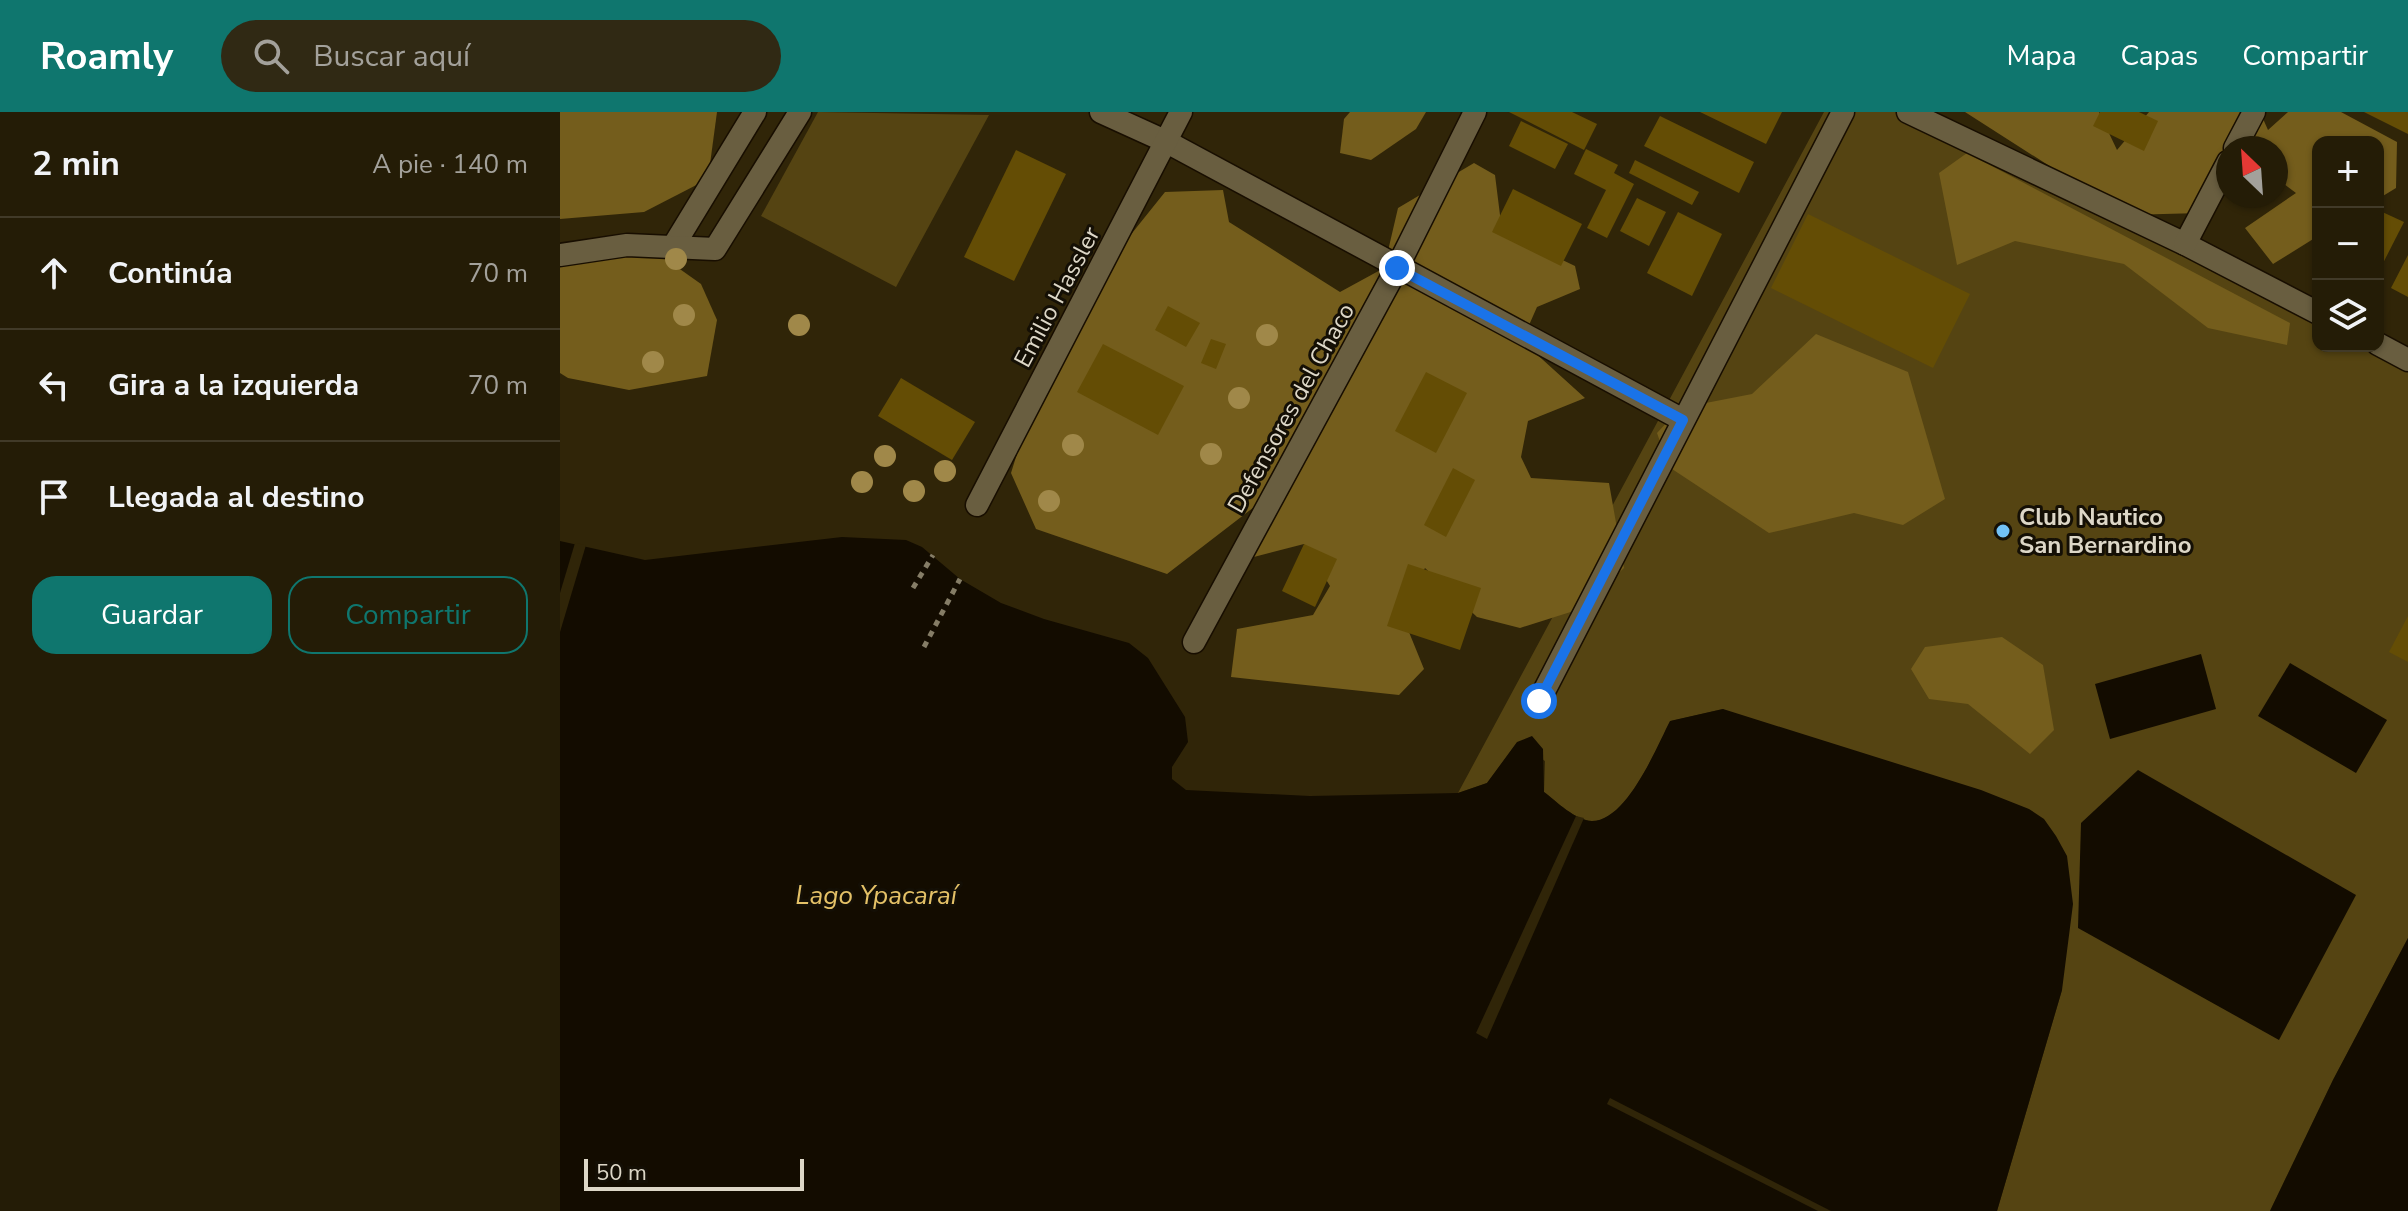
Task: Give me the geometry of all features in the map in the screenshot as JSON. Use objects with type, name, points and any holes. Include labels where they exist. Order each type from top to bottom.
[{"type":"street","points":[[674,245],[755,112]]},
{"type":"street","points":[[560,255],[627,245],[715,249],[800,112]]},
{"type":"street","points":[[1101,112],[1167,142],[1683,420]]},
{"type":"street","name":"Emilio Hassler","points":[[977,505],[1181,112]]},
{"type":"street","name":"Defensores del Chaco","points":[[1194,642],[1397,268],[1475,112]]},
{"type":"street","points":[[1539,701],[1843,112]]},
{"type":"street","points":[[1908,112],[2185,244],[2312,310]]},
{"type":"street","points":[[2241,136],[2254,112]]},
{"type":"street","points":[[2185,244],[2216,185]]},
{"type":"street","points":[[2384,347],[2408,360]]},
{"type":"path","points":[[913,588],[933,555]]},
{"type":"path","points":[[924,647],[960,579]]},
{"type":"shaded area","points":[[560,112],[717,112],[708,179],[644,212],[560,219]]},
{"type":"shaded area","points":[[818,112],[989,115],[896,287],[761,216]]},
{"type":"shaded area","points":[[1350,112],[1426,112],[1416,129],[1371,160],[1340,153],[1344,119]]},
{"type":"shaded area","name":"Club Nautico San Bernardino","points":[[1824,112],[1931,112],[2312,305],[2312,352],[2384,352],[2384,347],[2408,353],[2408,938],[2333,1080],[2270,1211],[1997,1211],[2062,990],[1723,709],[1671,721],[1639,781],[1617,809],[1605,818],[1592,821],[1579,818],[1544,792],[1545,761],[1517,743],[1487,783],[1458,793]]},
{"type":"shaded area","points":[[1965,112],[2099,112],[2117,150],[2149,112],[2260,112],[2268,130],[2288,112],[2341,112],[2397,142],[2396,188],[2384,195],[2384,136],[2312,136],[2312,240],[2273,264],[2245,228],[2274,208],[2288,208],[2288,198],[2296,193],[2288,187],[2288,136],[2216,136],[2216,177],[2201,213],[2126,215]]},
{"type":"shaded area","points":[[1967,153],[2290,323],[2287,345],[2208,328],[2124,264],[2015,241],[1957,265],[1939,173]]},
{"type":"shaded area","points":[[1474,163],[1495,175],[1502,231],[1575,266],[1580,289],[1537,307],[1522,341],[1585,398],[1528,421],[1521,457],[1531,478],[1609,483],[1624,568],[1580,609],[1520,628],[1477,617],[1425,568],[1400,610],[1424,669],[1399,695],[1231,677],[1237,629],[1313,615],[1330,586],[1304,544],[1250,558],[1258,504],[1167,574],[1036,529],[1011,473],[1056,328],[1165,192],[1223,190],[1229,222],[1340,292],[1384,268],[1398,208]]},
{"type":"shaded area","points":[[560,248],[660,255],[701,284],[717,320],[707,376],[629,390],[568,378],[560,373]]},
{"type":"shaded area","points":[[1816,334],[1908,372],[1945,499],[1903,525],[1854,513],[1769,533],[1669,467],[1657,433],[1680,408],[1752,394]]},
{"type":"shaded area","points":[[2002,637],[2043,665],[2054,730],[2030,754],[1968,704],[1929,699],[1911,669],[1925,647]]},
{"type":"water","name":"Lago Ypacaraí","points":[[842,537],[906,540],[922,547],[960,579],[1001,603],[1044,619],[1129,643],[1148,658],[1185,717],[1188,742],[1172,767],[1172,779],[1186,790],[1310,796],[1458,793],[1487,783],[1517,742],[1532,736],[1543,749],[1544,792],[1573,814],[1592,821],[1605,818],[1628,796],[1670,721],[1723,709],[1981,790],[2029,809],[2044,819],[2067,856],[2073,904],[2062,990],[1997,1211],[560,1211],[560,541],[645,560]]},
{"type":"water","points":[[2201,654],[2216,709],[2110,739],[2095,684]]},
{"type":"water","points":[[2290,663],[2387,720],[2356,773],[2258,716]]},
{"type":"water","points":[[2138,770],[2356,895],[2279,1040],[2078,928],[2081,823]]},
{"type":"water","points":[[2408,938],[2408,1211],[2270,1211],[2333,1080]]},
{"type":"pier","points":[[575,543],[586,545],[560,632],[560,593]]},
{"type":"pier","points":[[1576,816],[1584,818],[1487,1039],[1476,1033]]},
{"type":"pier","points":[[1610,1098],[1831,1211],[1818,1211],[1607,1104]]},
{"type":"building","points":[[1509,112],[1572,112],[1597,124],[1584,150]]},
{"type":"building","points":[[1700,112],[1782,112],[1766,144]]},
{"type":"building","points":[[2100,112],[2139,112],[2158,121],[2144,151],[2093,126]]},
{"type":"building","points":[[2364,112],[2408,112],[2408,134]]},
{"type":"building","points":[[1660,116],[1754,162],[1739,193],[1644,146]]},
{"type":"building","points":[[1521,121],[1568,144],[1555,169],[1509,146]]},
{"type":"building","points":[[1586,149],[1618,165],[1614,173],[1634,184],[1607,238],[1587,228],[1606,190],[1574,174]]},
{"type":"building","points":[[1016,150],[1066,174],[1014,281],[964,257]]},
{"type":"building","points":[[1635,160],[1699,192],[1692,205],[1629,173]]},
{"type":"building","points":[[1513,189],[1582,224],[1561,266],[1492,232]]},
{"type":"building","points":[[1637,198],[1666,212],[1649,246],[1620,231]]},
{"type":"building","points":[[1678,212],[1722,234],[1692,296],[1647,273]]},
{"type":"building","points":[[2384,213],[2404,222],[2384,261]]},
{"type":"building","points":[[1808,214],[1970,294],[1933,368],[1771,288]]},
{"type":"building","points":[[2408,255],[2408,297],[2391,288]]},
{"type":"building","points":[[1168,306],[1200,323],[1186,347],[1155,330]]},
{"type":"building","points":[[1211,339],[1226,344],[1216,369],[1201,363]]},
{"type":"building","points":[[1103,344],[1184,386],[1158,435],[1077,392]]},
{"type":"building","points":[[1426,372],[1467,393],[1436,453],[1395,431]]},
{"type":"building","points":[[901,378],[975,422],[952,460],[878,416]]},
{"type":"building","points":[[1453,468],[1475,480],[1446,537],[1424,525]]},
{"type":"building","points":[[1304,544],[1337,559],[1315,607],[1282,591]]},
{"type":"building","points":[[1408,564],[1481,588],[1460,650],[1387,626]]},
{"type":"building","points":[[2408,616],[2408,662],[2389,652]]},
{"type":"place","name":"Club Nautico San Bernardino","points":[[2003,531]]},
{"type":"route","points":[[1397,268],[1683,420],[1539,701]]}]
